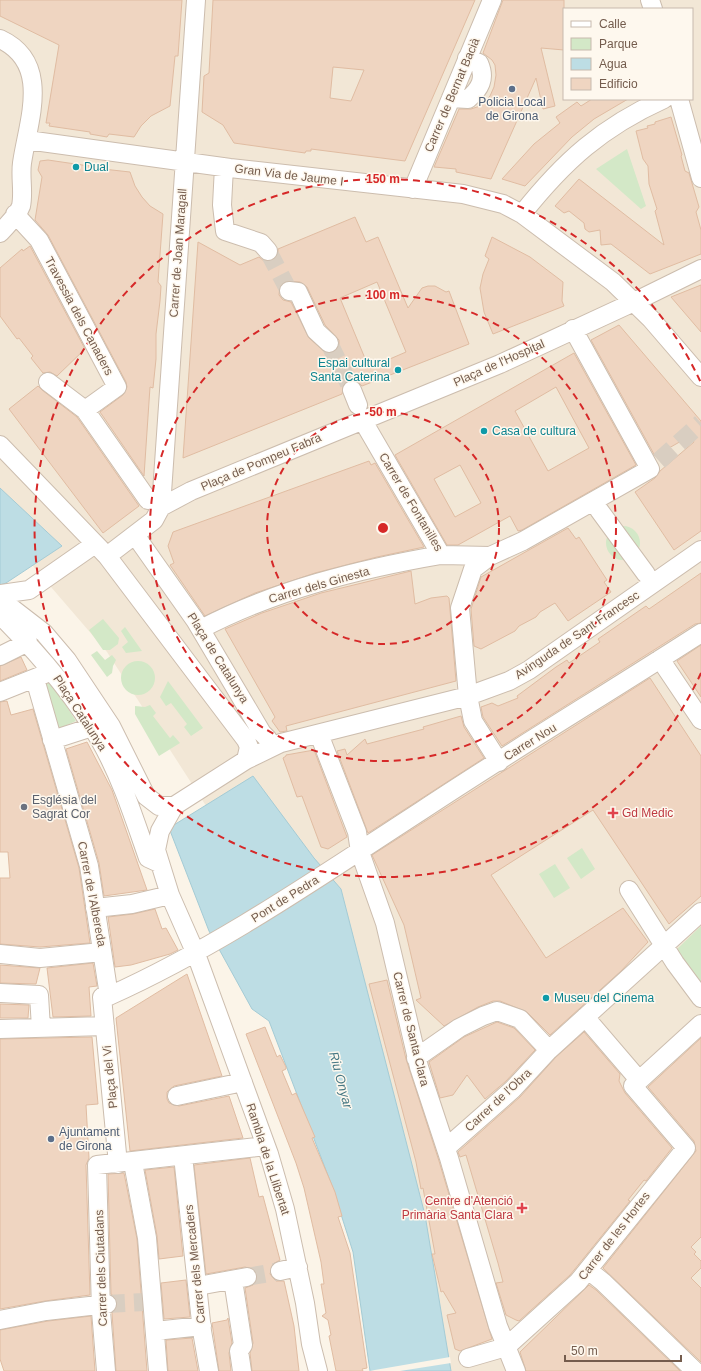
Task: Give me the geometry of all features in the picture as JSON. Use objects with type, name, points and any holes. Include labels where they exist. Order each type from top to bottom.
[{"type":"street","name":"Carrer de Joan Maragall","points":[[154,504],[184,162],[196,0]]},
{"type":"street","name":"Carrer de Bernat Bacià","points":[[413,189],[492,0]]},
{"type":"street","points":[[0,39],[11,44],[26,62],[34,84],[32,111],[22,164],[21,207],[0,233]]},
{"type":"street","points":[[522,214],[559,169],[579,151],[626,118],[662,100]]},
{"type":"street","points":[[679,100],[701,178]]},
{"type":"street","name":"Gran Via de Jaume I","points":[[27,140],[224,167],[470,195],[502,204],[522,214],[613,282],[651,319],[701,377]]},
{"type":"street","points":[[224,167],[222,205],[225,231],[261,243],[268,251]]},
{"type":"street","name":"Travessia dels Canaders","points":[[15,214],[39,240],[117,387],[85,410]]},
{"type":"street","name":"Plaça de l'Hospital","points":[[358,405],[500,364],[634,302],[701,269]]},
{"type":"street","points":[[289,291],[298,292],[316,331],[329,343]]},
{"type":"street","points":[[500,762],[473,721],[468,696],[460,608],[473,570],[490,556],[523,541],[650,469],[573,329]]},
{"type":"street","points":[[2,606],[101,550],[136,535],[154,520],[154,504],[85,410],[48,382]]},
{"type":"street","name":"Plaça de Pompeu Fabra","points":[[154,504],[191,491],[358,405]]},
{"type":"street","name":"Carrer de Fontanilles","points":[[358,405],[441,555],[490,556]]},
{"type":"street","name":"Plaça de Catalunya","points":[[0,445],[101,550],[235,724],[249,747],[246,760]]},
{"type":"street","points":[[599,510],[646,574]]},
{"type":"street","name":"Plaça de Catalunya","points":[[136,535],[201,629],[262,733],[274,741]]},
{"type":"street","name":"Avinguda de Sant Francesc","points":[[274,741],[319,734],[468,696],[503,684],[529,670],[701,550]]},
{"type":"street","name":"Carrer dels Ginesta","points":[[201,629],[267,600],[301,588],[366,571],[441,555]]},
{"type":"street","points":[[29,590],[25,607],[30,621]]},
{"type":"street","points":[[2,606],[30,621],[57,647],[83,682],[111,726],[146,796],[159,806],[174,806]]},
{"type":"street","name":"Plaça Catalunya","points":[[2,606],[28,642],[51,670],[100,740],[122,786],[148,858],[158,857]]},
{"type":"street","name":"Carrer Nou","points":[[360,852],[421,811],[701,633]]},
{"type":"street","points":[[0,656],[28,642]]},
{"type":"street","points":[[660,659],[696,713]]},
{"type":"street","points":[[0,692],[51,670]]},
{"type":"street","name":"Carrer de l'Albereda","points":[[35,678],[89,866],[109,996]]},
{"type":"street","points":[[235,724],[274,741]]},
{"type":"street","points":[[52,740],[86,729]]},
{"type":"street","name":"Carrer de Santa Clara","points":[[319,734],[357,832],[360,852],[385,923],[416,1058],[446,1148],[486,1285],[506,1347],[516,1371]]},
{"type":"street","points":[[158,857],[160,831],[174,806],[274,741]]},
{"type":"street","points":[[136,777],[143,809],[170,894],[196,954]]},
{"type":"street","name":"Pont de Pedra","points":[[109,996],[196,954],[360,852]]},
{"type":"street","points":[[629,890],[664,946],[701,998]]},
{"type":"street","points":[[95,908],[132,904],[170,894]]},
{"type":"street","name":"Carrer de l'Obra","points":[[446,1148],[513,1089],[549,1050],[701,912]]},
{"type":"street","points":[[0,954],[40,958],[102,952]]},
{"type":"street","name":"Rambla de la Llibertat","points":[[196,954],[266,1146],[286,1209],[305,1303],[311,1344],[318,1371]]},
{"type":"street","points":[[0,993],[39,995],[41,1028]]},
{"type":"street","name":"Plaça del Vi","points":[[109,996],[102,997],[105,1026],[124,1163],[134,1168],[146,1238],[148,1301],[155,1331],[158,1371]]},
{"type":"street","points":[[416,1058],[459,1028],[483,1016],[497,1012],[520,1019],[549,1050]]},
{"type":"street","name":"Carrer de les Hortes","points":[[468,1358],[506,1347],[578,1282],[681,1153],[636,1083],[585,1018]]},
{"type":"street","points":[[636,1083],[701,1024]]},
{"type":"street","points":[[0,1029],[105,1026]]},
{"type":"street","points":[[177,1096],[243,1082]]},
{"type":"street","points":[[124,1163],[266,1146]]},
{"type":"street","name":"Carrer dels Mercaders","points":[[183,1156],[202,1326],[209,1371]]},
{"type":"street","name":"Carrer dels Ciutadans","points":[[106,1371],[97,1165],[124,1163]]},
{"type":"street","points":[[280,1271],[298,1267]]},
{"type":"street","points":[[588,1270],[603,1282],[695,1371]]},
{"type":"street","points":[[198,1286],[240,1279],[244,1345],[239,1351],[242,1371]]},
{"type":"street","points":[[0,1320],[46,1311],[104,1304]]},
{"type":"street","points":[[155,1331],[202,1326]]},
{"type":"shaded area","points":[[0,0],[701,0],[701,1371],[413,1371],[210,812],[107,652],[26,558],[0,534]]},
{"type":"green space","points":[[627,149],[646,206],[641,209],[596,169]]},
{"type":"green space","points":[[623,526],[635,531],[640,543],[635,555],[623,560],[611,555],[606,543],[611,531]]},
{"type":"green space","points":[[103,619],[119,638],[118,644],[110,650],[103,650],[89,630]]},
{"type":"green space","points":[[125,627],[142,651],[126,653],[122,647],[128,642],[121,631]]},
{"type":"green space","points":[[97,651],[105,660],[112,655],[116,660],[112,673],[107,677],[91,655]]},
{"type":"green space","points":[[135,661],[141,661],[145,662],[152,668],[155,678],[154,685],[148,692],[141,695],[135,695],[131,694],[124,688],[121,681],[121,675],[122,671],[128,664]]},
{"type":"green space","points":[[168,681],[203,728],[191,736],[184,727],[187,724],[171,703],[166,706],[160,697]]},
{"type":"green space","points":[[51,682],[76,721],[58,729],[42,686]]},
{"type":"green space","points":[[150,705],[156,713],[153,716],[170,738],[173,735],[180,743],[159,756],[135,714],[135,706],[145,707]]},
{"type":"green space","points":[[582,848],[595,869],[581,879],[567,858]]},
{"type":"green space","points":[[555,864],[570,888],[554,898],[539,874]]},
{"type":"green space","points":[[701,926],[701,990],[674,952]]},
{"type":"water","points":[[0,488],[62,546],[6,583],[0,585]]},
{"type":"water","name":"Riu Onyar","points":[[253,776],[314,858],[341,889],[425,1215],[451,1371],[370,1371],[353,1252],[332,1186],[269,1021],[252,1009],[209,931],[169,828]]},
{"type":"pier","points":[[450,1357],[451,1363],[400,1371],[369,1371]]},
{"type":"building","points":[[0,0],[182,0],[178,56],[175,56],[170,106],[151,116],[141,126],[134,137],[109,134],[107,137],[90,134],[90,132],[49,126],[50,123],[46,123],[59,45],[0,16]]},
{"type":"building","points":[[213,0],[475,0],[405,161],[311,149],[311,151],[306,151],[305,153],[234,143],[223,125],[202,112],[204,76],[209,73]],"holes":[[[333,67],[364,70],[351,101],[330,98]]]},
{"type":"building","points":[[503,0],[564,0],[563,50],[541,48],[555,106],[543,109],[536,78],[491,179],[456,172],[456,169],[434,167],[459,109],[471,109],[480,106],[490,96],[494,87],[496,75],[495,65],[492,60],[483,53]]},
{"type":"building","points":[[590,100],[626,100],[594,119],[572,137],[525,186],[502,179],[534,144],[560,123],[556,117],[577,102],[581,106]]},
{"type":"building","points":[[671,117],[685,171],[689,173],[699,207],[696,212],[701,230],[701,254],[650,274],[611,244],[601,245],[600,230],[589,232],[585,229],[584,223],[569,211],[564,213],[555,206],[579,179],[664,245],[655,211],[657,209],[649,184],[648,166],[643,159],[636,131],[648,128],[647,126],[655,124],[655,122]]},
{"type":"building","points":[[48,160],[89,166],[104,166],[103,169],[130,172],[135,186],[142,197],[150,206],[163,214],[158,282],[161,286],[156,334],[156,359],[153,388],[150,387],[144,476],[100,412],[123,395],[127,387],[126,382],[48,235],[35,220],[42,177],[38,170],[40,161]]},
{"type":"building","points":[[355,217],[366,242],[378,237],[408,308],[422,288],[435,286],[446,292],[449,291],[469,344],[362,386],[358,382],[348,380],[344,384],[342,394],[183,458],[198,242],[240,265],[259,257],[264,261],[270,261],[278,255],[278,249]],"holes":[[[285,281],[300,282],[307,287],[325,325],[339,340],[339,346],[336,350],[326,353],[309,338],[291,302],[283,300],[279,295],[280,285]],[[377,282],[406,352],[369,368],[340,298]]]},
{"type":"building","points":[[492,237],[530,257],[563,282],[562,301],[564,306],[493,334],[484,312],[480,288],[483,274],[489,259],[485,256]]},
{"type":"building","points":[[30,246],[85,349],[57,376],[50,372],[43,373],[31,358],[33,356],[19,338],[17,339],[0,316],[0,268],[22,249],[23,251]]},
{"type":"building","points":[[701,285],[701,332],[671,297]]},
{"type":"building","points":[[619,325],[701,421],[701,531],[674,550],[635,492],[655,478],[660,471],[694,442],[690,436],[655,456],[591,340]]},
{"type":"building","points":[[574,353],[636,465],[522,530],[518,531],[510,516],[458,545],[447,545],[395,455]],"holes":[[[556,387],[589,448],[548,471],[515,411]],[[460,465],[481,503],[455,517],[434,479]]]},
{"type":"building","points":[[38,386],[77,417],[139,506],[103,533],[9,409]]},
{"type":"building","points":[[369,461],[371,465],[375,463],[424,547],[315,573],[255,593],[205,616],[170,565],[174,563],[168,546],[173,532]]},
{"type":"building","points":[[568,528],[576,539],[579,537],[607,580],[604,582],[611,592],[568,621],[555,603],[540,612],[536,617],[519,626],[515,631],[481,649],[474,646],[471,609],[481,577]]},
{"type":"building","points":[[411,571],[415,604],[431,598],[447,596],[449,598],[456,681],[286,726],[287,731],[280,732],[272,721],[275,717],[225,629],[262,613],[321,593]]},
{"type":"building","points":[[701,573],[701,623],[695,624],[502,746],[483,717],[481,707],[492,703],[498,706],[518,698],[517,696],[556,667],[567,660],[569,663],[600,642],[598,639],[646,606],[649,609]]},
{"type":"building","points":[[701,645],[701,697],[677,661]]},
{"type":"building","points":[[21,657],[27,670],[0,681],[0,666]]},
{"type":"building","points":[[650,678],[701,756],[701,896],[669,924],[593,810],[491,875],[546,958],[623,908],[648,942],[621,971],[550,1035],[527,1012],[500,1001],[493,1001],[478,1007],[444,1026],[416,1000],[421,998],[404,925],[372,855]]},
{"type":"building","points":[[7,701],[11,715],[33,709],[79,868],[90,943],[40,947],[0,944],[0,878],[10,878],[8,852],[0,852],[0,702]]},
{"type":"building","points":[[461,716],[464,727],[484,758],[368,833],[337,751],[345,749],[347,755],[365,739],[367,744],[424,729],[423,727]]},
{"type":"building","points":[[87,742],[112,790],[147,890],[104,896],[99,863],[66,749]]},
{"type":"building","points":[[314,750],[347,837],[328,849],[321,847],[302,796],[297,797],[283,758],[286,755]]},
{"type":"building","points":[[155,909],[162,929],[166,928],[178,950],[170,954],[131,965],[115,967],[108,917],[133,914]]},
{"type":"building","points":[[93,963],[97,986],[89,987],[91,1016],[53,1017],[47,968]]},
{"type":"building","points":[[0,965],[40,968],[36,984],[0,983]]},
{"type":"building","points":[[187,974],[222,1076],[174,1086],[167,1092],[167,1099],[169,1103],[179,1106],[229,1096],[243,1138],[130,1151],[116,1018]]},
{"type":"building","points":[[387,980],[406,1059],[439,1161],[492,1339],[460,1351],[455,1349],[447,1315],[456,1313],[443,1291],[441,1292],[432,1254],[435,1254],[423,1188],[421,1189],[416,1162],[369,984]]},
{"type":"building","points":[[0,1004],[29,1005],[28,1018],[0,1018]]},
{"type":"building","points":[[497,1022],[514,1028],[535,1050],[506,1081],[485,1099],[467,1075],[453,1095],[440,1098],[429,1062],[464,1037]]},
{"type":"building","points":[[265,1027],[277,1057],[280,1055],[286,1067],[286,1069],[282,1071],[292,1095],[296,1093],[315,1137],[312,1138],[335,1192],[342,1216],[338,1217],[350,1253],[367,1368],[362,1369],[363,1371],[336,1371],[329,1336],[331,1335],[328,1320],[322,1316],[326,1313],[321,1284],[324,1284],[321,1262],[304,1188],[296,1163],[246,1034]]},
{"type":"building","points":[[584,1032],[620,1074],[619,1081],[625,1093],[672,1148],[646,1181],[644,1180],[628,1200],[630,1201],[570,1275],[519,1321],[506,1315],[496,1283],[503,1282],[498,1263],[466,1155],[460,1157],[458,1152],[520,1097],[556,1057]]},
{"type":"building","points":[[92,1037],[98,1104],[86,1105],[89,1158],[86,1165],[90,1295],[0,1309],[0,1039]]},
{"type":"building","points":[[701,1038],[701,1237],[691,1247],[696,1252],[694,1254],[701,1261],[701,1268],[691,1278],[701,1288],[701,1362],[603,1268],[696,1151],[694,1141],[648,1087]]},
{"type":"building","points":[[250,1158],[259,1197],[263,1196],[280,1260],[273,1264],[270,1274],[276,1281],[284,1281],[294,1326],[299,1371],[252,1371],[250,1353],[253,1343],[245,1288],[253,1285],[257,1281],[255,1270],[245,1267],[206,1274],[194,1165]]},
{"type":"building","points":[[174,1167],[183,1256],[159,1259],[157,1236],[145,1170]]},
{"type":"building","points":[[124,1173],[137,1239],[147,1371],[116,1371],[112,1313],[116,1309],[117,1303],[116,1298],[111,1294],[108,1174]]},
{"type":"building","points":[[186,1280],[190,1317],[164,1319],[161,1283]]},
{"type":"building","points":[[589,1285],[680,1371],[526,1371],[520,1352]]},
{"type":"building","points":[[91,1316],[95,1371],[4,1371],[0,1359],[0,1330],[48,1321]]},
{"type":"building","points":[[228,1318],[232,1343],[229,1353],[231,1371],[219,1371],[212,1323],[227,1320]]},
{"type":"building","points":[[192,1338],[198,1371],[168,1371],[166,1340]]},
{"type":"tunnel","points":[[268,251],[289,291]]},
{"type":"tunnel","points":[[329,343],[352,390]]},
{"type":"tunnel","points":[[659,461],[701,423]]},
{"type":"tunnel","points":[[247,1277],[280,1271]]},
{"type":"tunnel","points":[[107,1304],[145,1302]]},
{"type":"place","name":"Policia Local de Girona","points":[[512,89]]},
{"type":"place","name":"Dual","points":[[76,167]]},
{"type":"place","name":"Espai cultural Santa Caterina","points":[[398,370]]},
{"type":"place","name":"Casa de cultura","points":[[484,431]]},
{"type":"place","name":"Església del Sagrat Cor","points":[[24,807]]},
{"type":"place","name":"Gd Medic","points":[[613,813]]},
{"type":"place","name":"Museu del Cinema","points":[[546,998]]},
{"type":"place","name":"Ajuntament de Girona","points":[[51,1139]]},
{"type":"place","name":"Centre d'Atenció Primària Santa Clara","points":[[522,1208]]}]
